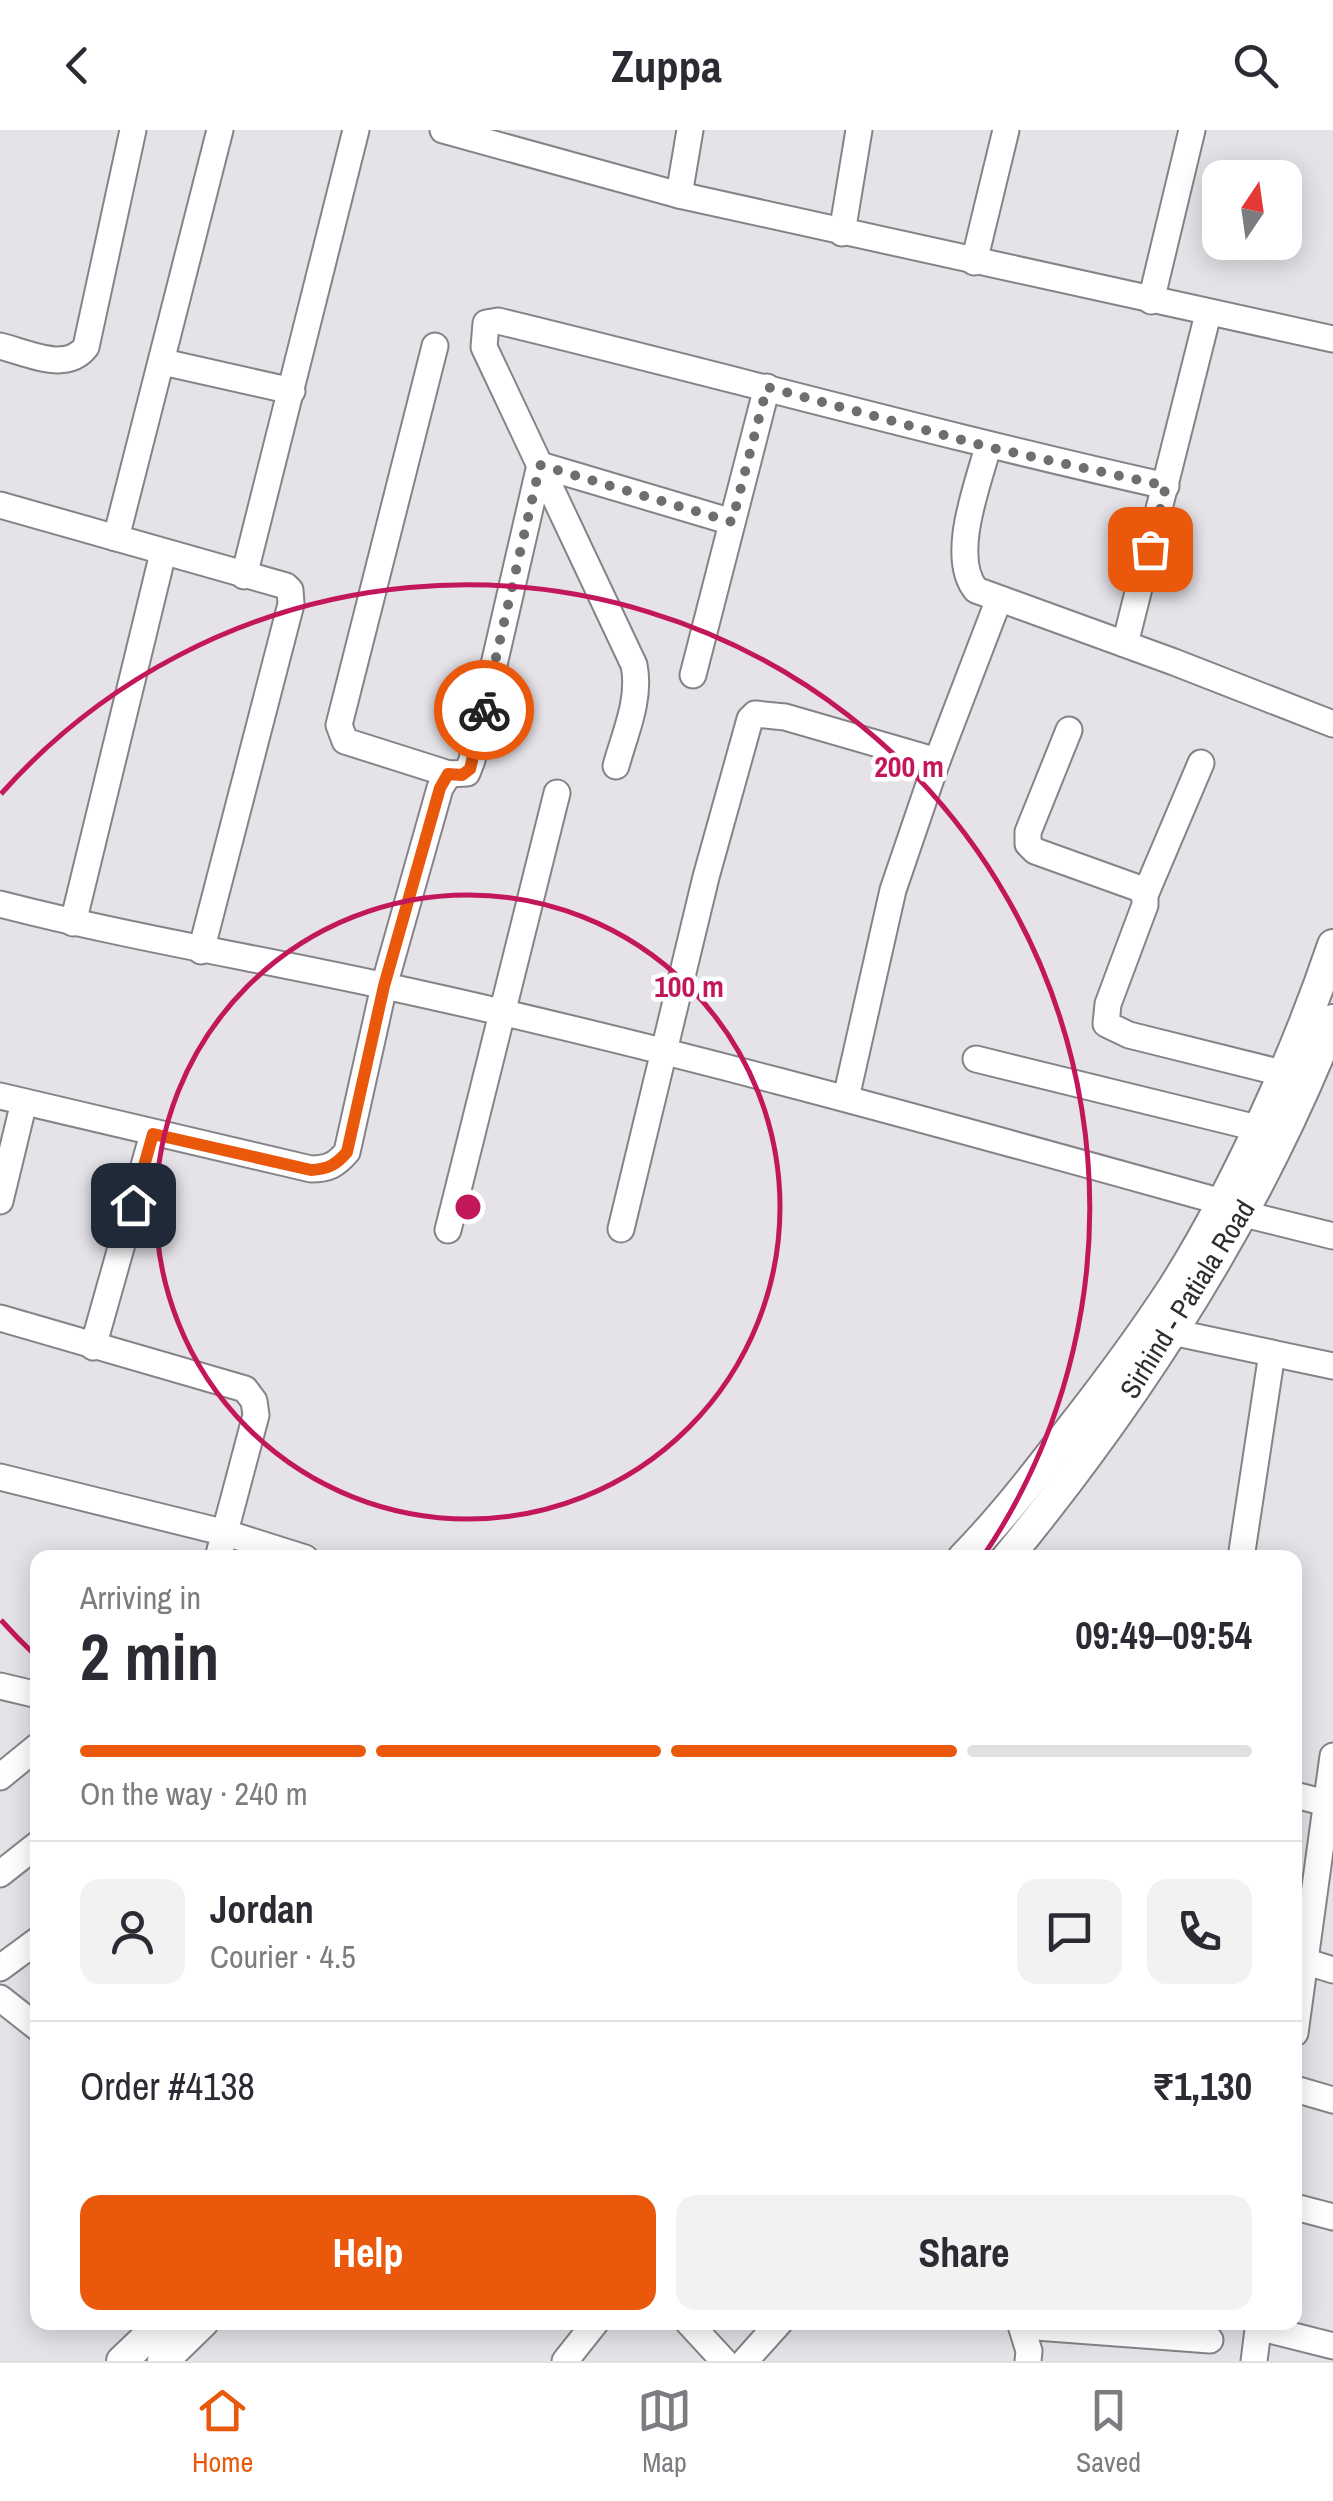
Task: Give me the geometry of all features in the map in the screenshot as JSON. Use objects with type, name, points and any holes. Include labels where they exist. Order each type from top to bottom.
[{"type":"main road","points":[[982,1550],[1233,1208],[1257,1128],[1333,945]]},
{"type":"main road","name":"Sirhind - Patiala Road","points":[[1014,1550],[1172,1332],[1233,1208],[1295,1110],[1333,1020]]},
{"type":"main road","points":[[122,2361],[155,2330]]},
{"type":"main road","points":[[162,2361],[195,2330]]},
{"type":"street","points":[[0,346],[61,361],[72,360],[86,347],[133,130]]},
{"type":"street","points":[[116,538],[164,362],[220,130]]},
{"type":"street","points":[[244,576],[356,130]]},
{"type":"street","points":[[443,130],[679,195],[1333,339]]},
{"type":"street","points":[[679,195],[690,130]]},
{"type":"street","points":[[842,233],[858,130]]},
{"type":"street","points":[[974,262],[1006,130]]},
{"type":"street","points":[[1151,301],[1192,130]]},
{"type":"street","points":[[1125,644],[1208,314]]},
{"type":"street","points":[[616,766],[636,697],[634,665],[484,347],[486,323],[492,320],[767,387],[988,447],[1166,486]]},
{"type":"street","points":[[435,346],[339,726],[345,740],[448,774],[462,775],[470,769],[540,465]]},
{"type":"street","points":[[164,362],[292,391]]},
{"type":"street","points":[[693,675],[767,387]]},
{"type":"street","points":[[988,447],[967,522],[965,566],[968,580],[976,590],[1333,724]]},
{"type":"street","points":[[540,465],[732,522]]},
{"type":"street","points":[[0,505],[290,590],[291,604],[201,951]]},
{"type":"street","points":[[73,923],[163,552]]},
{"type":"street","points":[[846,1098],[893,890],[936,761],[999,599]]},
{"type":"street","points":[[621,1228],[746,728],[755,714],[784,716],[936,761]]},
{"type":"street","points":[[1070,730],[1028,832],[1028,844],[1138,888],[1145,895]]},
{"type":"street","points":[[1201,763],[1145,895],[1145,905],[1108,1004],[1106,1024],[1129,1035],[1282,1073]]},
{"type":"street","points":[[0,1201],[12,1099],[311,1170],[338,1163],[347,1152],[384,986],[440,788],[448,774]]},
{"type":"street","points":[[448,1230],[557,793]]},
{"type":"street","points":[[0,904],[201,951],[384,986],[846,1098],[1333,1236]]},
{"type":"street","points":[[976,1059],[1257,1128]]},
{"type":"street","points":[[93,1347],[153,1134]]},
{"type":"street","points":[[0,1318],[246,1389],[254,1400],[256,1414],[222,1545]]},
{"type":"street","points":[[1172,1332],[1333,1366]]},
{"type":"street","points":[[1242,1550],[1272,1353]]},
{"type":"street","points":[[0,1477],[222,1545],[254,1550]]},
{"type":"street","points":[[0,1686],[30,1693]]},
{"type":"street","points":[[0,1777],[30,1753]]},
{"type":"street","points":[[1302,1977],[1333,1756]]},
{"type":"street","points":[[1302,1798],[1328,1811]]},
{"type":"street","points":[[0,1874],[30,1850]]},
{"type":"street","points":[[0,1968],[30,1946]]},
{"type":"street","points":[[1304,1961],[1333,1970]]},
{"type":"street","points":[[0,1998],[30,2022]]},
{"type":"street","points":[[1302,2091],[1333,2100]]},
{"type":"street","points":[[1302,2209],[1333,2216]]},
{"type":"street","points":[[565,2361],[590,2330]]},
{"type":"street","points":[[695,2330],[724,2361]]},
{"type":"street","points":[[745,2361],[773,2330]]},
{"type":"street","points":[[1024,2330],[1030,2350],[1028,2361]]},
{"type":"street","points":[[1092,2330],[1210,2340]]},
{"type":"street","points":[[1254,2361],[1257,2330]]},
{"type":"street","points":[[1276,2330],[1333,2346]]},
{"type":"way so far","points":[[484,710],[540,465],[732,522],[767,387],[988,447],[1166,486],[1150,549]]},
{"type":"route","points":[[133,1205],[153,1134],[311,1170],[338,1163],[347,1152],[384,986],[440,788],[448,774],[462,775],[470,769],[484,710]]}]
